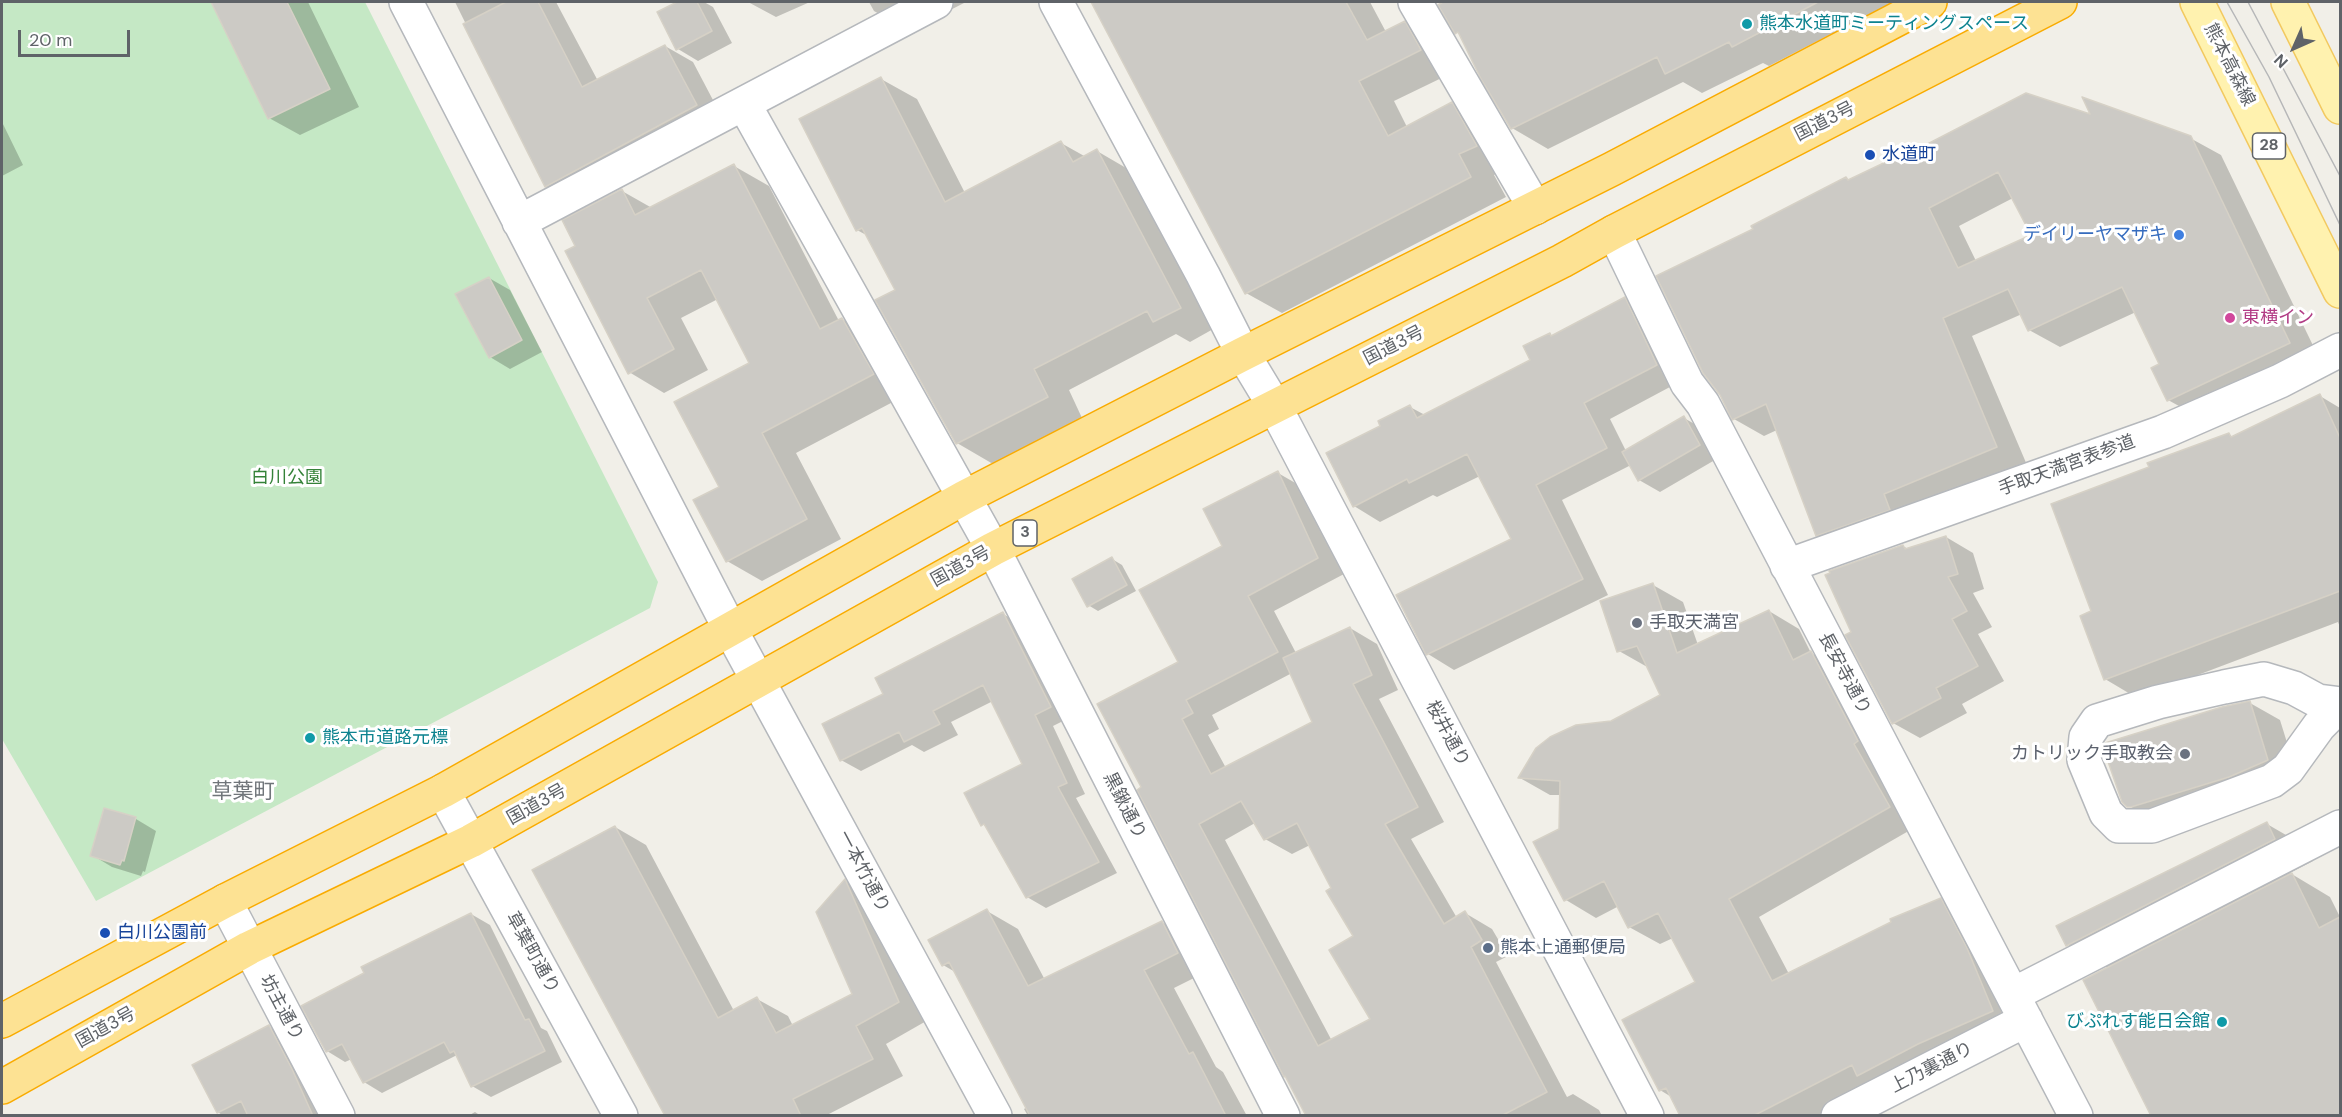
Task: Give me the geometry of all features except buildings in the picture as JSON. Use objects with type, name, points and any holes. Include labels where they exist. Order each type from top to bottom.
[{"type":"highway","points":[[2,1021],[225,901],[443,791],[965,497],[1243,354],[1535,208],[1897,9],[1930,2]]},
{"type":"highway","name":"国道3号","points":[[2,1087],[249,948],[471,841],[993,549],[1562,261],[2060,2]]},
{"type":"main road","name":"熊本高森線","points":[[2197,2],[2340,291]]},
{"type":"main road","points":[[2288,2],[2340,107]]},
{"type":"street","name":"一本竹通り","points":[[406,2],[730,629],[995,1116]]},
{"type":"street","points":[[519,222],[936,2]]},
{"type":"street","name":"桜井通り","points":[[1056,2],[1243,354],[1275,407],[1647,1116]]},
{"type":"street","points":[[1415,2],[1535,208]]},
{"type":"street","name":"黒鍬通り","points":[[744,104],[993,549],[1283,1116]]},
{"type":"street","name":"長安寺通り","points":[[1614,232],[1687,383],[1703,404],[2076,1116]]},
{"type":"street","name":"手取天満宮表参道","points":[[1787,566],[2163,432],[2280,381],[2340,350]]},
{"type":"street","points":[[2264,679],[2294,688],[2318,701],[2340,705],[2319,726],[2294,762],[2272,781],[2152,826],[2119,826],[2106,813],[2084,760],[2086,737],[2097,721],[2158,702],[2244,683],[2264,679]]},
{"type":"street","name":"草葉町通り","points":[[443,791],[621,1116]]},
{"type":"street","name":"上乃裏通り","points":[[1838,1116],[2020,1006],[2340,827]]},
{"type":"street","name":"坊主通り","points":[[225,901],[338,1116]]},
{"type":"green space","name":"白川公園","points":[[2,2],[365,2],[658,582],[650,608],[96,901],[2,739]]},
{"type":"tram line","points":[[2227,2],[2269,77],[2340,225]]},
{"type":"tram line","points":[[2248,2],[2340,176]]},
{"type":"place","name":"熊本水道町ミーティングスペース","points":[[1747,24]]},
{"type":"place","name":"水道町","points":[[1870,155]]},
{"type":"place","name":"デイリーヤマザキ","points":[[2179,235]]},
{"type":"place","name":"東横イン","points":[[2230,318]]},
{"type":"place","name":"手取天満宮","points":[[1637,623]]},
{"type":"place","name":"熊本市道路元標","points":[[310,738]]},
{"type":"place","name":"カトリック手取教会","points":[[2185,754]]},
{"type":"place","name":"白川公園前","points":[[105,933]]},
{"type":"place","name":"熊本上通郵便局","points":[[1488,948]]},
{"type":"place","name":"びぷれす能日会館","points":[[2222,1022]]},
{"type":"district","name":"草葉町","points":[[243,792]]}]
